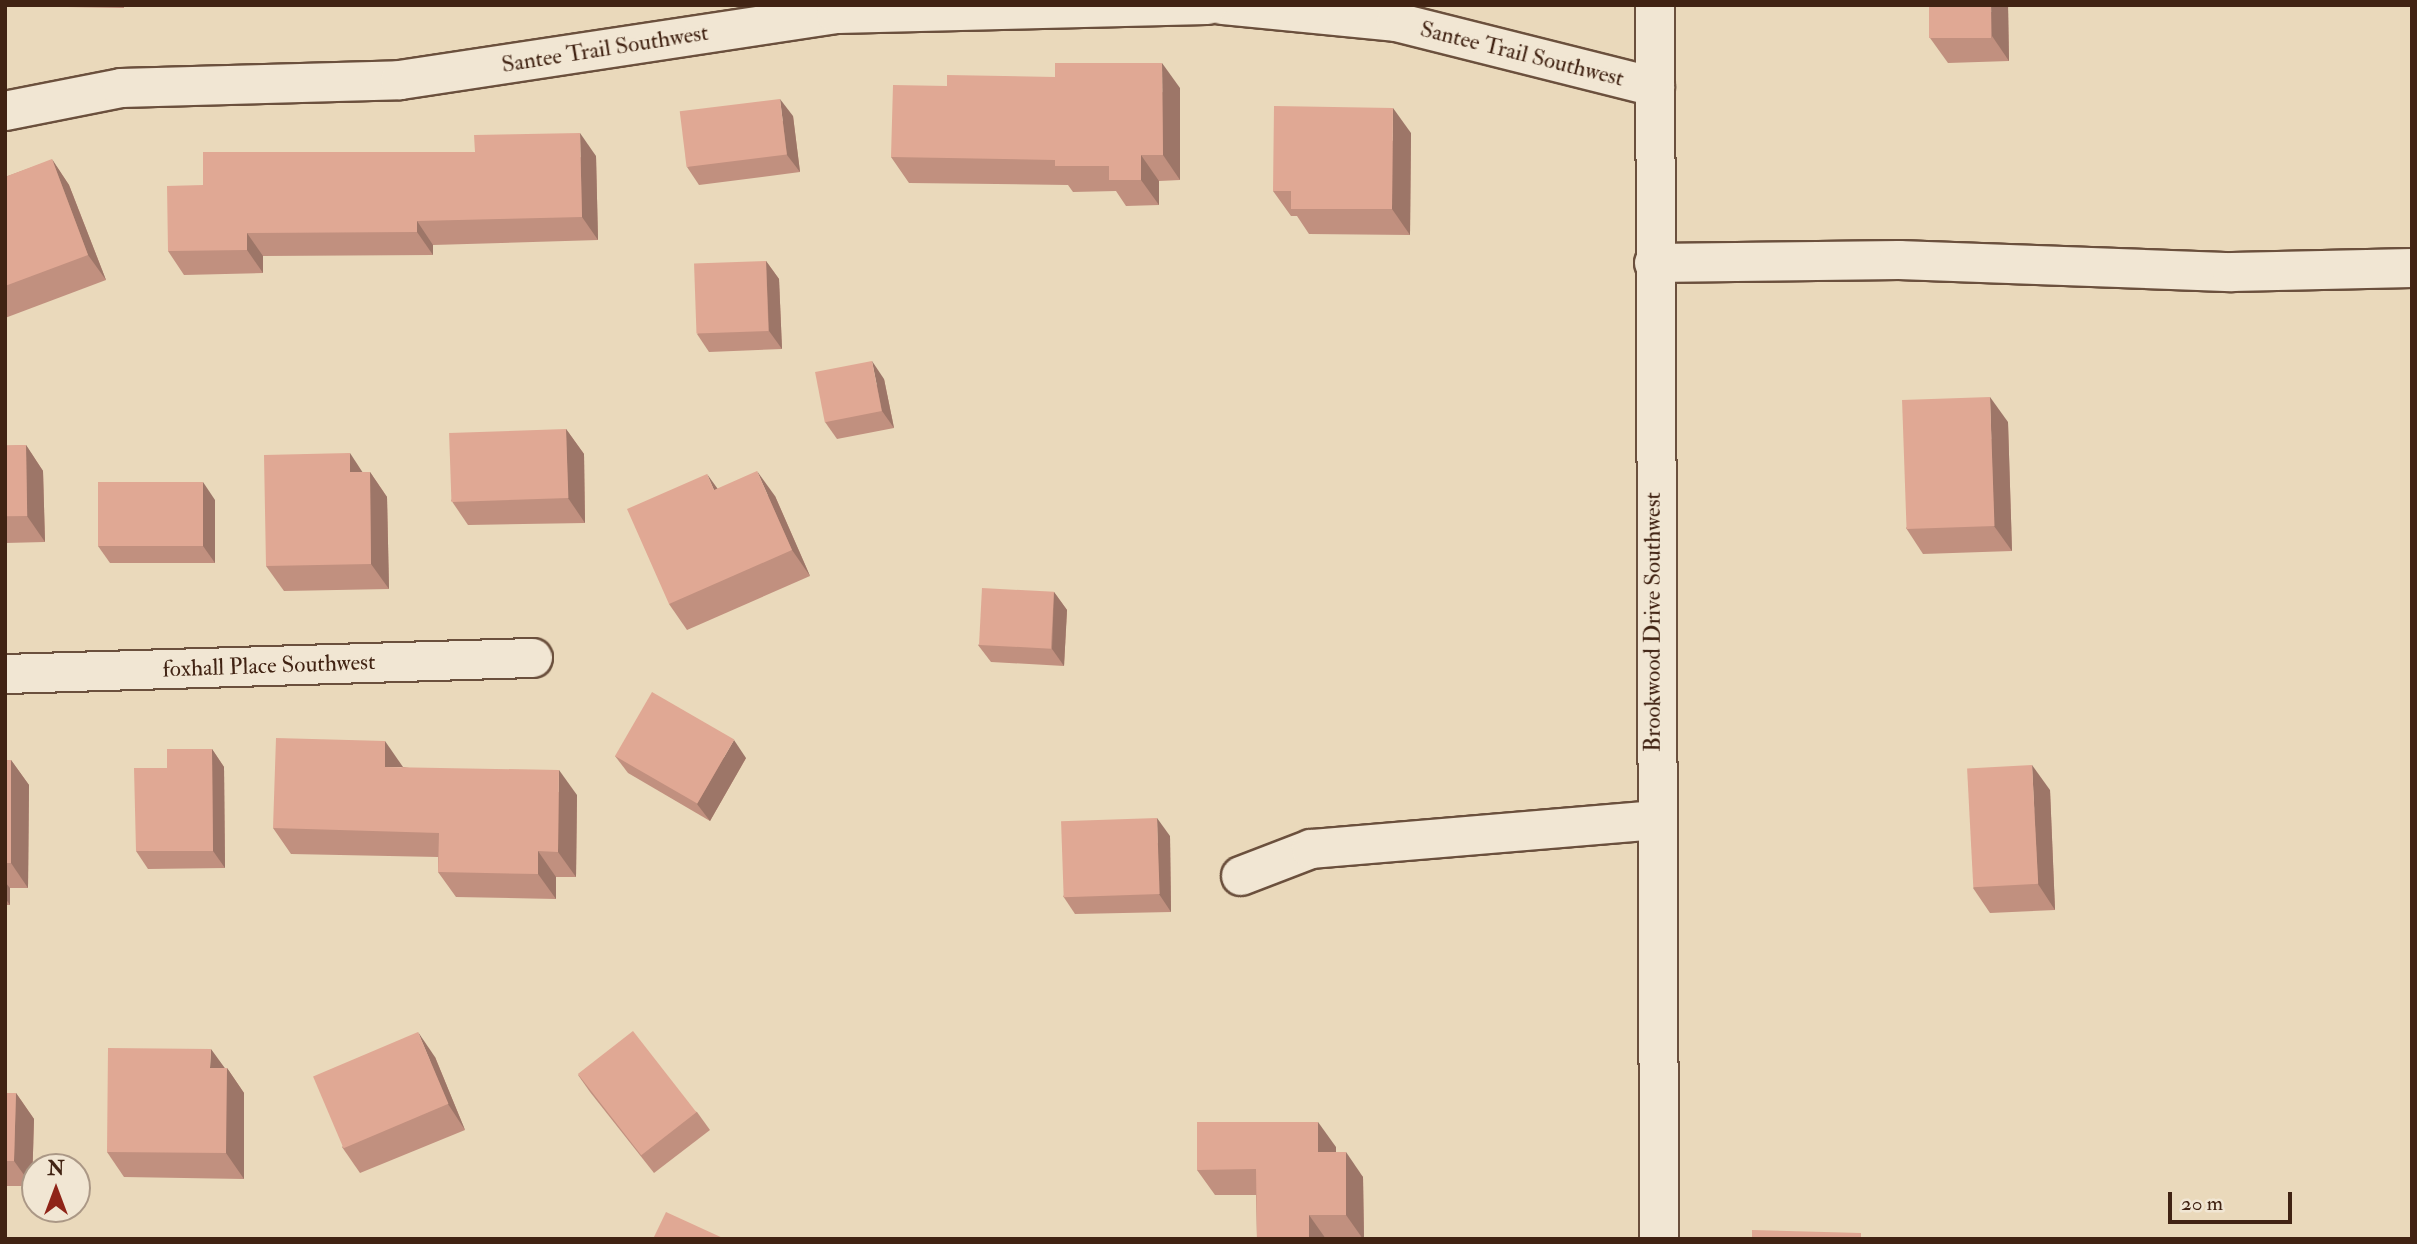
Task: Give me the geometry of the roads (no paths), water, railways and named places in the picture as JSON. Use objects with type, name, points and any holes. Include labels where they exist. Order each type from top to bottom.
[{"type":"street","name":"Santee Trail Southwest","points":[[5,111],[121,88],[400,80],[836,14],[933,8],[1208,5]]},
{"type":"street","name":"Santee Trail Southwest","points":[[1222,5],[1396,22],[1655,87]]},
{"type":"street","name":"Brookwood Drive Southwest","points":[[1655,5],[1653,821],[1659,1239]]},
{"type":"street","points":[[1654,263],[1899,260],[2232,272],[2412,268]]},
{"type":"street","name":"foxhall Place Southwest","points":[[5,674],[533,658]]},
{"type":"street","points":[[1241,876],[1311,849],[1653,821]]}]
